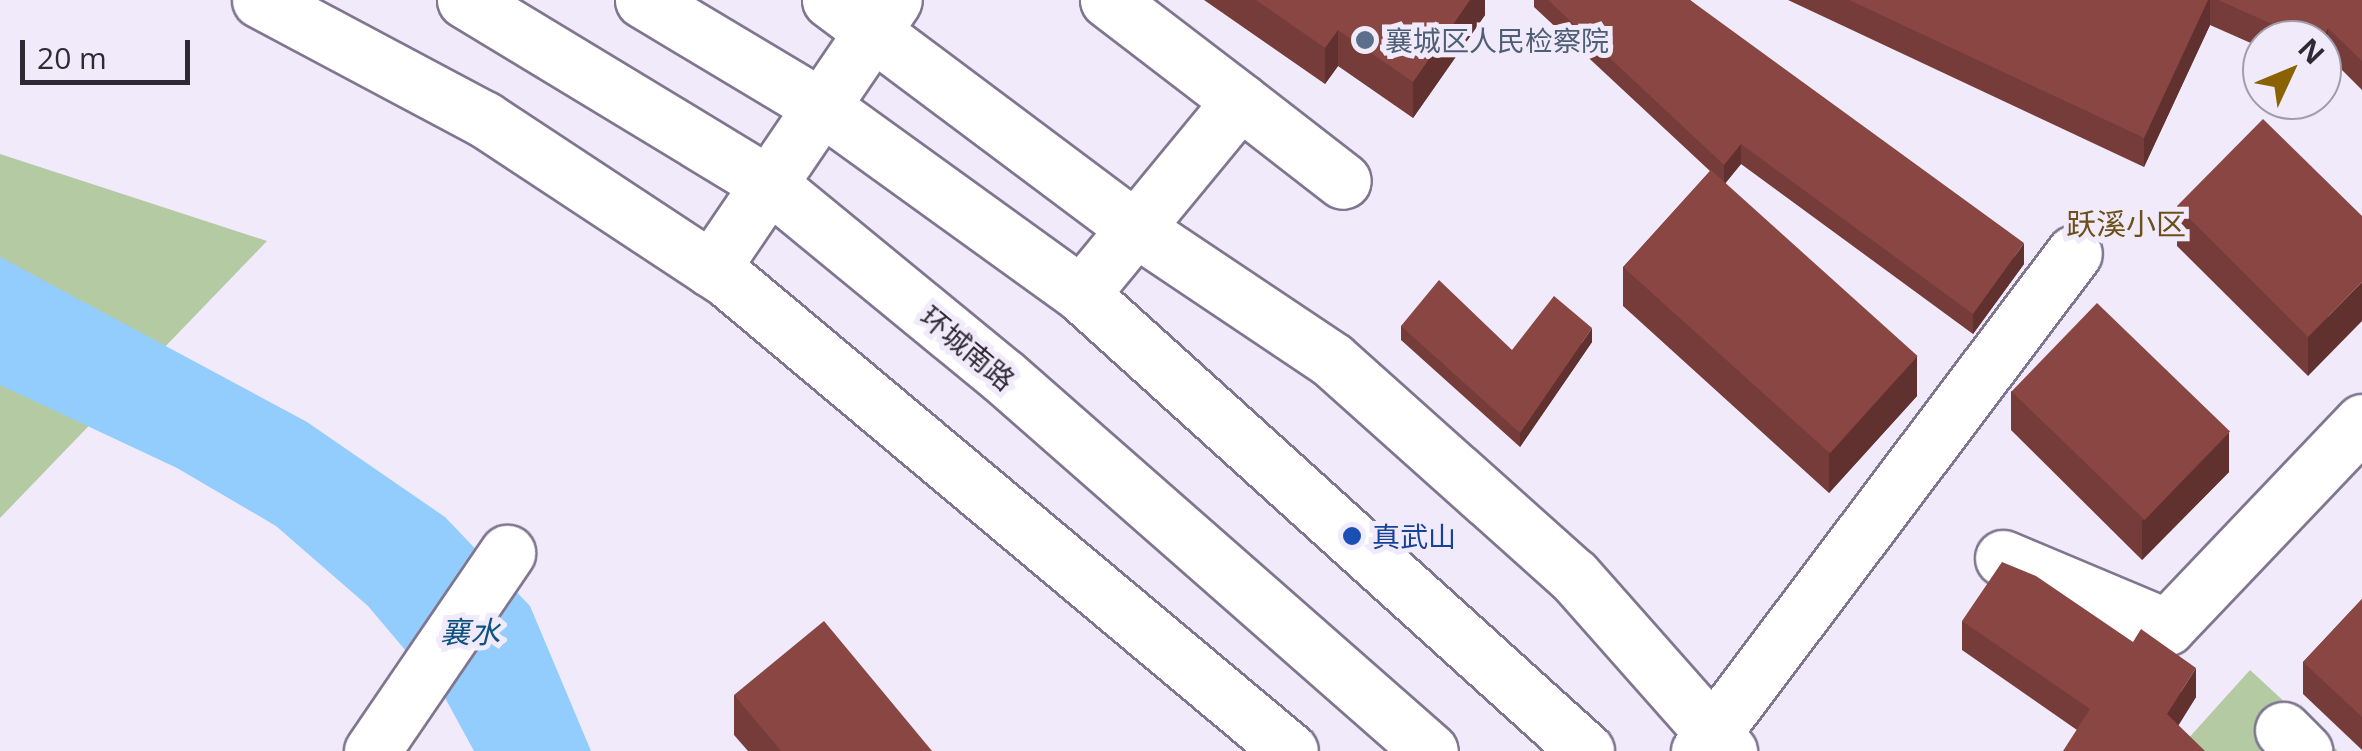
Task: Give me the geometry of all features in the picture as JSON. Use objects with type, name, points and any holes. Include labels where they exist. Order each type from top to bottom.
[{"type":"main road","points":[[260,0],[484,119],[712,269],[1290,751]]},
{"type":"main road","name":"环城南路","points":[[465,0],[769,184],[1003,376],[1430,751]]},
{"type":"main road","points":[[644,0],[822,106],[1081,294],[1586,751]]},
{"type":"main road","points":[[1108,0],[1343,180]]},
{"type":"main road","points":[[712,269],[822,106],[866,9],[1135,228],[1332,360],[1574,576],[1713,746],[2074,252]]},
{"type":"main road","points":[[1081,294],[1240,101]]},
{"type":"main road","points":[[2004,558],[2167,627],[2362,422]]},
{"type":"main road","points":[[372,751],[507,553]]},
{"type":"green space","points":[[0,154],[267,241],[0,518]]},
{"type":"green space","points":[[2250,670],[2338,751],[2197,751],[2186,741]]},
{"type":"water","name":"襄水","points":[[0,257],[307,422],[445,517],[530,606],[591,751],[474,751],[444,696],[368,606],[276,526],[177,468],[0,385]]},
{"type":"building","points":[[1256,0],[1470,0],[1413,82],[1338,30],[1325,48]]},
{"type":"building","points":[[1548,0],[1690,0],[2024,243],[1973,314],[1741,144],[1724,165]]},
{"type":"building","points":[[1849,0],[2208,0],[2144,138]]},
{"type":"building","points":[[2218,0],[2362,0],[2362,61],[2342,42],[2342,20],[2263,20]]},
{"type":"building","points":[[2264,120],[2362,216],[2362,282],[2308,337],[2177,206]]},
{"type":"building","points":[[1711,170],[1918,356],[1830,453],[1623,267]]},
{"type":"building","points":[[1439,280],[1512,350],[1554,296],[1592,328],[1520,433],[1401,326]]},
{"type":"building","points":[[2097,303],[2230,432],[2145,520],[2012,391]]},
{"type":"building","points":[[2002,562],[2036,576],[2133,642],[2141,629],[2196,668],[2167,714],[2205,751],[2063,751],[2090,709],[1962,621]]},
{"type":"building","points":[[2362,599],[2362,717],[2303,662]]},
{"type":"building","points":[[824,621],[932,751],[781,751],[734,695]]},
{"type":"place","name":"襄城区人民检察院","points":[[1365,40]]},
{"type":"place","name":"真武山","points":[[1352,536]]},
{"type":"district","name":"跃溪小区","points":[[2126,224]]}]
